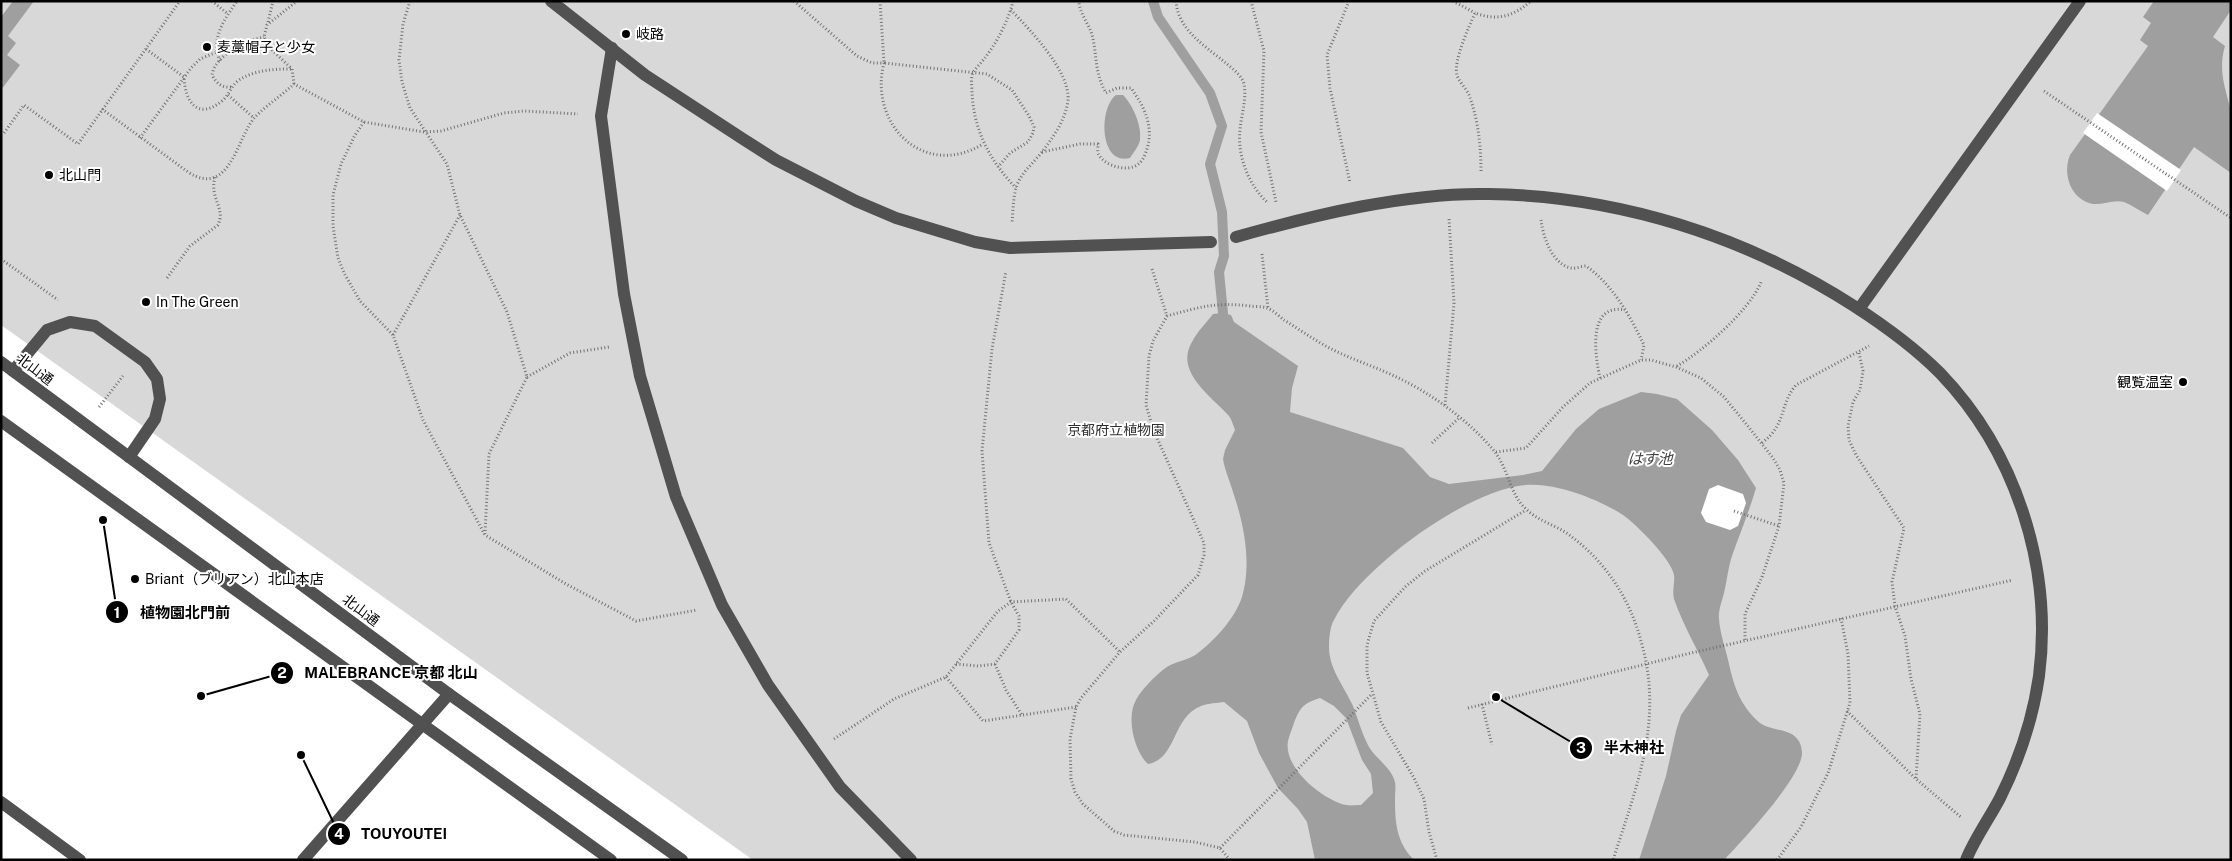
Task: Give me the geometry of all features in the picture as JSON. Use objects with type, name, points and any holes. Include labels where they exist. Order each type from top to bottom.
[{"type":"street","points":[[551,1],[645,74],[776,160],[856,201],[896,218],[975,242],[1010,248],[1211,242]]},
{"type":"street","points":[[1859,309],[2080,1]]},
{"type":"street","points":[[612,48],[601,116],[632,344],[651,417],[676,497],[722,605],[768,685],[816,754],[851,799],[912,860]]},
{"type":"street","points":[[1236,237],[1356,208],[1448,196],[1481,194],[1541,197],[1663,219],[1725,239],[1769,258],[1822,286],[1893,332],[1942,376],[1970,409],[2004,464],[2020,504],[2038,575],[2041,609],[2041,645],[2039,674],[2031,716],[2010,776],[1966,860]]},
{"type":"street","points":[[13,371],[47,330],[70,322],[95,326],[145,362],[157,379],[160,399],[155,418],[129,457]]},
{"type":"street","name":"北山通","points":[[1,362],[449,694],[682,860]]},
{"type":"street","points":[[1,421],[611,860]]},
{"type":"street","points":[[303,860],[449,694]]},
{"type":"street","points":[[1,802],[80,860]]},
{"type":"path","points":[[4,133],[24,105],[78,144],[180,1]]},
{"type":"path","points":[[212,1],[228,14]]},
{"type":"path","points":[[220,61],[217,52],[219,33],[237,1]]},
{"type":"path","points":[[273,1],[264,38],[271,49],[292,69],[294,84]]},
{"type":"path","points":[[268,25],[297,1]]},
{"type":"path","points":[[410,1],[403,24],[399,60],[402,82],[410,108],[424,132],[447,164],[460,214],[507,312],[527,377]]},
{"type":"path","points":[[794,1],[857,56],[872,63],[987,74],[1012,90],[1034,127],[1031,138],[1010,153],[998,167]]},
{"type":"path","points":[[880,1],[884,63],[880,82],[885,109],[895,129],[905,140],[925,152],[947,156],[969,152],[983,144]]},
{"type":"path","points":[[1013,1],[1011,10],[988,55],[973,72],[974,109],[983,144],[998,167],[1016,188]]},
{"type":"path","points":[[1042,152],[1080,144],[1098,144],[1099,154],[1109,164],[1128,168],[1137,165],[1144,158],[1150,141],[1150,128],[1147,116],[1131,88],[1117,88],[1106,93],[1102,86],[1094,57],[1093,38],[1079,1]]},
{"type":"path","points":[[1176,1],[1182,23],[1191,35],[1212,50],[1238,73],[1244,84],[1244,106],[1240,131],[1242,156],[1251,184],[1260,196],[1278,211]]},
{"type":"path","points":[[1250,1],[1264,51],[1261,132],[1280,225]]},
{"type":"path","points":[[1349,1],[1327,55],[1330,88],[1356,208]]},
{"type":"path","points":[[1453,1],[1486,17],[1500,18],[1519,10],[1531,1]]},
{"type":"path","points":[[956,664],[978,666],[994,664],[1019,630],[1019,616],[1011,602],[989,543],[982,451],[992,349],[1010,248],[1016,188],[1022,176],[1056,133],[1065,115],[1067,90],[1052,59],[1011,10]]},
{"type":"path","points":[[1475,13],[1457,66],[1457,75],[1468,92],[1475,113],[1481,160],[1481,194]]},
{"type":"path","points":[[232,87],[225,87],[214,78],[212,72],[220,61],[244,44],[264,38]]},
{"type":"path","points":[[146,49],[184,77],[186,94],[193,106],[206,109],[213,108],[228,95],[238,81],[258,72],[274,69],[292,69]]},
{"type":"path","points":[[140,138],[184,77],[200,59],[217,52]]},
{"type":"path","points":[[2025,78],[2231,218]]},
{"type":"path","points":[[102,109],[194,176],[208,179],[215,177],[230,163],[254,118],[294,84]]},
{"type":"path","points":[[294,84],[364,122],[424,132],[441,131],[504,113],[524,111],[601,116]]},
{"type":"path","points":[[228,95],[254,118]]},
{"type":"path","points":[[364,122],[347,149],[336,179],[332,211],[335,242],[344,273],[360,301],[381,325],[393,335],[423,420],[485,535],[566,584],[636,621],[722,605]]},
{"type":"path","points":[[167,278],[190,246],[218,225],[221,213],[213,194],[215,177]]},
{"type":"path","points":[[1445,405],[1454,303],[1448,196]]},
{"type":"path","points":[[1541,197],[1542,228],[1555,258],[1574,269],[1586,266],[1608,285],[1625,310],[1644,345],[1641,360]]},
{"type":"path","points":[[393,335],[460,214]]},
{"type":"path","points":[[1259,231],[1268,308]]},
{"type":"path","points":[[1144,244],[1166,316],[1153,341],[1149,356],[1146,405],[1153,429],[1204,542],[1204,556],[1198,575],[1154,621],[1120,652],[1081,698],[1076,707],[1070,739],[1071,778],[1075,792],[1088,809],[1114,831],[1124,835],[1195,842],[1220,848],[1230,860]]},
{"type":"path","points":[[1676,367],[1688,360],[1712,340],[1756,294],[1769,258]]},
{"type":"path","points":[[1,259],[59,301]]},
{"type":"path","points":[[1166,316],[1213,304],[1228,303],[1268,308],[1324,345],[1406,382],[1445,405],[1495,453],[1507,473],[1515,493],[1526,510],[1577,541],[1596,558],[1613,578],[1634,618],[1642,642],[1650,688],[1650,730],[1641,774],[1612,860]]},
{"type":"path","points":[[1600,378],[1596,359],[1598,323],[1604,314],[1611,310],[1625,310]]},
{"type":"path","points":[[1762,443],[1770,437],[1776,428],[1783,416],[1788,394],[1796,385],[1804,379],[1859,353],[1893,332]]},
{"type":"path","points":[[485,535],[489,454],[527,377],[570,353],[632,344]]},
{"type":"path","points":[[1859,353],[1863,371],[1860,390],[1852,402],[1848,426],[1849,440],[1856,455],[1904,528],[1892,582],[1895,606],[1904,636],[1911,679],[1920,714],[1916,779]]},
{"type":"path","points":[[98,409],[137,357]]},
{"type":"path","points":[[1495,453],[1526,448],[1562,407],[1590,382],[1641,360],[1651,360],[1690,372],[1712,386],[1736,410],[1762,443],[1780,470],[1784,483],[1779,526],[1762,577],[1745,614],[1745,641]]},
{"type":"path","points":[[1432,443],[1459,418]]},
{"type":"path","points":[[1437,860],[1429,832],[1424,799],[1414,778],[1381,722],[1367,673],[1367,646],[1374,621],[1405,587],[1425,571],[1526,510]]},
{"type":"path","points":[[1734,512],[1779,526]]},
{"type":"path","points":[[1468,708],[1841,618],[2038,575]]},
{"type":"path","points":[[816,754],[862,719],[894,699],[946,677],[998,611],[1011,602],[1066,600],[1120,652]]},
{"type":"path","points":[[1777,860],[1801,827],[1818,795],[1828,773],[1850,702],[1848,654],[1841,618]]},
{"type":"path","points":[[994,664],[1006,690],[1022,716]]},
{"type":"path","points":[[946,677],[983,721],[1076,707]]},
{"type":"path","points":[[1220,848],[1372,694]]},
{"type":"path","points":[[1482,704],[1492,745]]},
{"type":"path","points":[[1847,712],[1916,779],[1979,833]]},
{"type":"green space","name":"京都府立植物園","points":[[1,1],[2231,1],[2231,860],[753,860],[1,325]]},
{"type":"water","points":[[13,1],[34,1],[8,36],[16,43],[7,55],[20,65],[1,90],[1,17]]},
{"type":"water","points":[[2154,1],[2231,1],[2231,10],[2213,37],[2225,46],[2222,71],[2231,110],[2231,173],[2194,147],[2148,215],[2124,202],[2116,201],[2093,204],[2085,202],[2074,192],[2070,185],[2067,170],[2070,155],[2148,46],[2140,40],[2151,23],[2143,17]]},
{"type":"water","points":[[1116,95],[1123,95],[1127,99],[1140,128],[1139,142],[1130,158],[1120,158],[1113,154],[1105,135],[1106,112],[1110,102]]},
{"type":"water","name":"はす池","points":[[1223,313],[1231,315],[1234,322],[1298,366],[1292,388],[1290,412],[1403,448],[1430,477],[1449,484],[1542,471],[1576,429],[1599,409],[1641,392],[1677,399],[1712,430],[1738,460],[1756,488],[1731,561],[1719,613],[1731,672],[1739,696],[1753,717],[1765,726],[1792,734],[1797,738],[1802,753],[1799,764],[1782,792],[1757,824],[1724,860],[1639,860],[1666,776],[1681,715],[1709,675],[1674,599],[1674,575],[1672,568],[1653,543],[1636,526],[1613,509],[1576,493],[1549,486],[1525,485],[1501,490],[1474,501],[1446,516],[1391,556],[1367,578],[1347,599],[1333,623],[1329,644],[1331,663],[1353,706],[1369,747],[1387,767],[1393,777],[1395,784],[1395,815],[1400,839],[1414,860],[1315,860],[1307,822],[1298,809],[1278,788],[1259,753],[1247,721],[1224,702],[1204,705],[1192,711],[1179,728],[1164,754],[1157,761],[1148,764],[1135,743],[1133,734],[1132,715],[1136,700],[1148,683],[1164,669],[1194,656],[1218,635],[1235,613],[1245,584],[1246,558],[1243,531],[1223,459],[1225,450],[1235,430],[1229,416],[1197,383],[1191,374],[1188,364],[1188,353],[1192,342],[1213,314]],"holes":[[[1320,698],[1334,706],[1346,718],[1362,760],[1371,774],[1373,793],[1361,805],[1348,805],[1337,802],[1316,790],[1298,772],[1288,751],[1290,735],[1296,718],[1303,707]]]},
{"type":"pier","points":[[2097,113],[2181,170],[2167,191],[2083,133]]},
{"type":"pier","points":[[1718,485],[1743,494],[1746,503],[1738,526],[1730,530],[1706,522],[1701,513],[1709,489]]},
{"type":"waterway","points":[[1153,1],[1158,17],[1210,93],[1222,126],[1210,164],[1222,212],[1224,256],[1219,272],[1223,313]]},
{"type":"place","name":"岐路","points":[[626,34]]},
{"type":"place","name":"麦藁帽子と少女","points":[[207,47]]},
{"type":"place","name":"北山門","points":[[49,175]]},
{"type":"place","name":"In The Green","points":[[146,302]]},
{"type":"place","name":"観覧温室","points":[[2183,382]]},
{"type":"place","name":"植物園北門前","points":[[103,520]]},
{"type":"place","name":"Briant（ブリアン）北山本店","points":[[135,579]]},
{"type":"place","name":"MALEBRANCE 京都 北山","points":[[201,696]]},
{"type":"place","name":"半木神社","points":[[1496,697]]},
{"type":"place","name":"TOUYOUTEI","points":[[301,755]]}]
